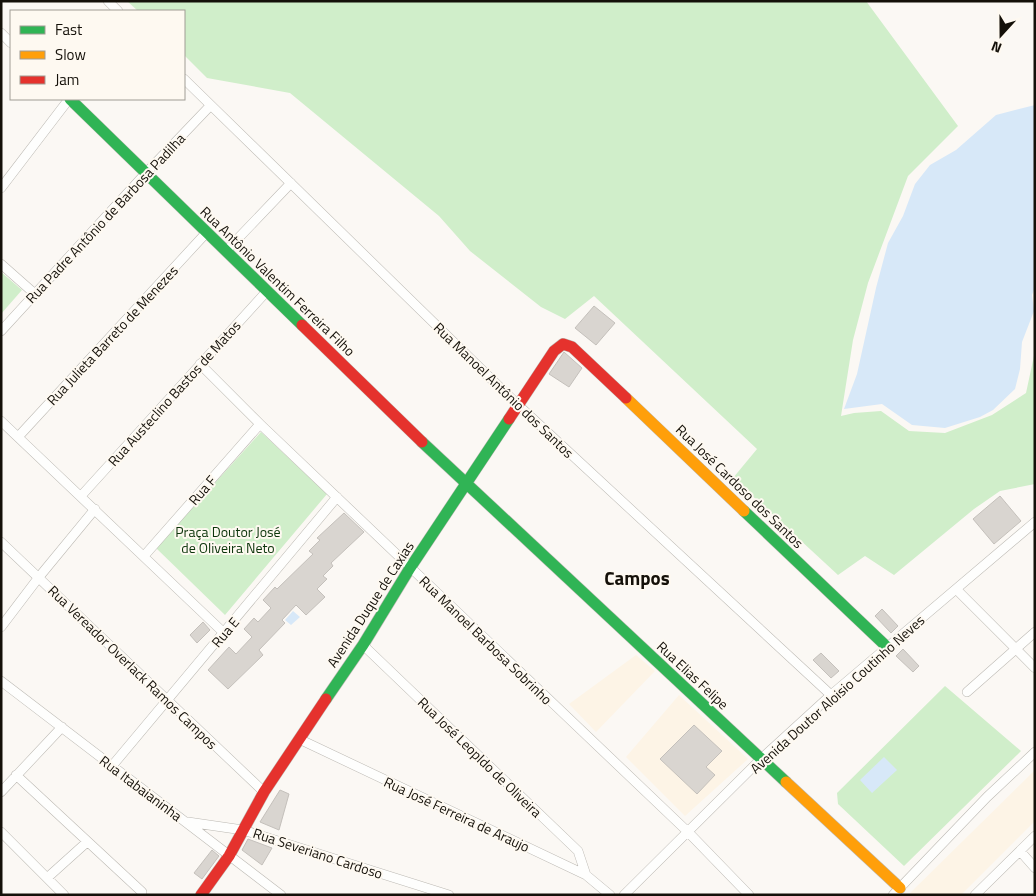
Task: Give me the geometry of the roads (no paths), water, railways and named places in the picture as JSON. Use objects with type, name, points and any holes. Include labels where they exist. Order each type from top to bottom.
[{"type":"street","points":[[108,1],[117,10]]},
{"type":"street","points":[[1,33],[10,42]]},
{"type":"street","name":"Rua Manoel Antônio dos Santos","points":[[185,80],[518,405],[830,695]]},
{"type":"street","points":[[1,188],[69,100]]},
{"type":"street","name":"Rua Antônio Valentim Ferreira Filho","points":[[71,100],[466,484]]},
{"type":"street","name":"Rua Padre Antônio de Barbosa Padilha","points":[[1,331],[210,106]]},
{"type":"street","points":[[226,251],[291,183]]},
{"type":"street","name":"Rua Julieta Barreto de Menezes","points":[[18,437],[206,232]]},
{"type":"street","points":[[1,264],[35,294]]},
{"type":"street","name":"Rua Austeclino Bastos de Matos","points":[[81,496],[267,291]]},
{"type":"street","name":"Avenida Duque de Caxias","points":[[207,892],[264,792],[363,645],[410,568],[518,405],[558,346],[566,343],[572,347]]},
{"type":"street","name":"Rua José Cardoso dos Santos","points":[[572,347],[887,647]]},
{"type":"street","name":"Rua Manoel Barbosa Sobrinho","points":[[200,364],[410,568],[688,832],[749,895]]},
{"type":"street","points":[[1,421],[224,632]]},
{"type":"street","name":"Rua F","points":[[144,556],[260,424]]},
{"type":"street","name":"Rua Elias Felipe","points":[[466,484],[762,759],[896,891]]},
{"type":"street","name":"Rua E","points":[[112,766],[337,497]]},
{"type":"street","points":[[1,627],[38,577],[95,509]]},
{"type":"street","name":"Avenida Doutor Aloisio Coutinho Neves","points":[[624,895],[830,695],[1035,522]]},
{"type":"street","name":"Rua Vereador Overlack Ramos Campos","points":[[1,542],[264,792]]},
{"type":"street","points":[[956,589],[1035,668]]},
{"type":"street","points":[[967,692],[1035,632]]},
{"type":"street","name":"Rua José Leopldo de Oliveira","points":[[363,645],[578,851],[586,875]]},
{"type":"street","name":"Rua Itabaianinha","points":[[1,681],[186,821],[280,895]]},
{"type":"street","points":[[1,792],[62,727]]},
{"type":"street","name":"Rua José Ferreira de Araujo","points":[[300,739],[586,875],[610,895]]},
{"type":"street","points":[[896,891],[987,796],[1035,752]]},
{"type":"street","points":[[16,775],[142,892]]},
{"type":"street","name":"Rua Severiano Cardoso","points":[[186,821],[243,830],[449,895]]},
{"type":"street","points":[[1,832],[64,895]]},
{"type":"street","points":[[974,895],[1035,836]]},
{"type":"street","points":[[46,878],[88,842]]},
{"type":"street","points":[[1020,852],[1035,868]]},
{"type":"water","points":[[1035,105],[1035,287],[1032,295],[1034,311],[1022,342],[1020,369],[1015,389],[993,410],[980,417],[945,428],[912,425],[882,404],[844,409],[857,374],[888,243],[903,216],[915,184],[930,165],[956,150],[996,115]]},
{"type":"water","points":[[293,611],[300,617],[291,625],[285,620]]},
{"type":"water","points":[[884,757],[897,770],[872,793],[860,780]]},
{"type":"district","name":"Campos","points":[[637,577]]},
{"type":"park label","name":"Praça Doutor José de Oliveira Neto","points":[[228,540]]}]
